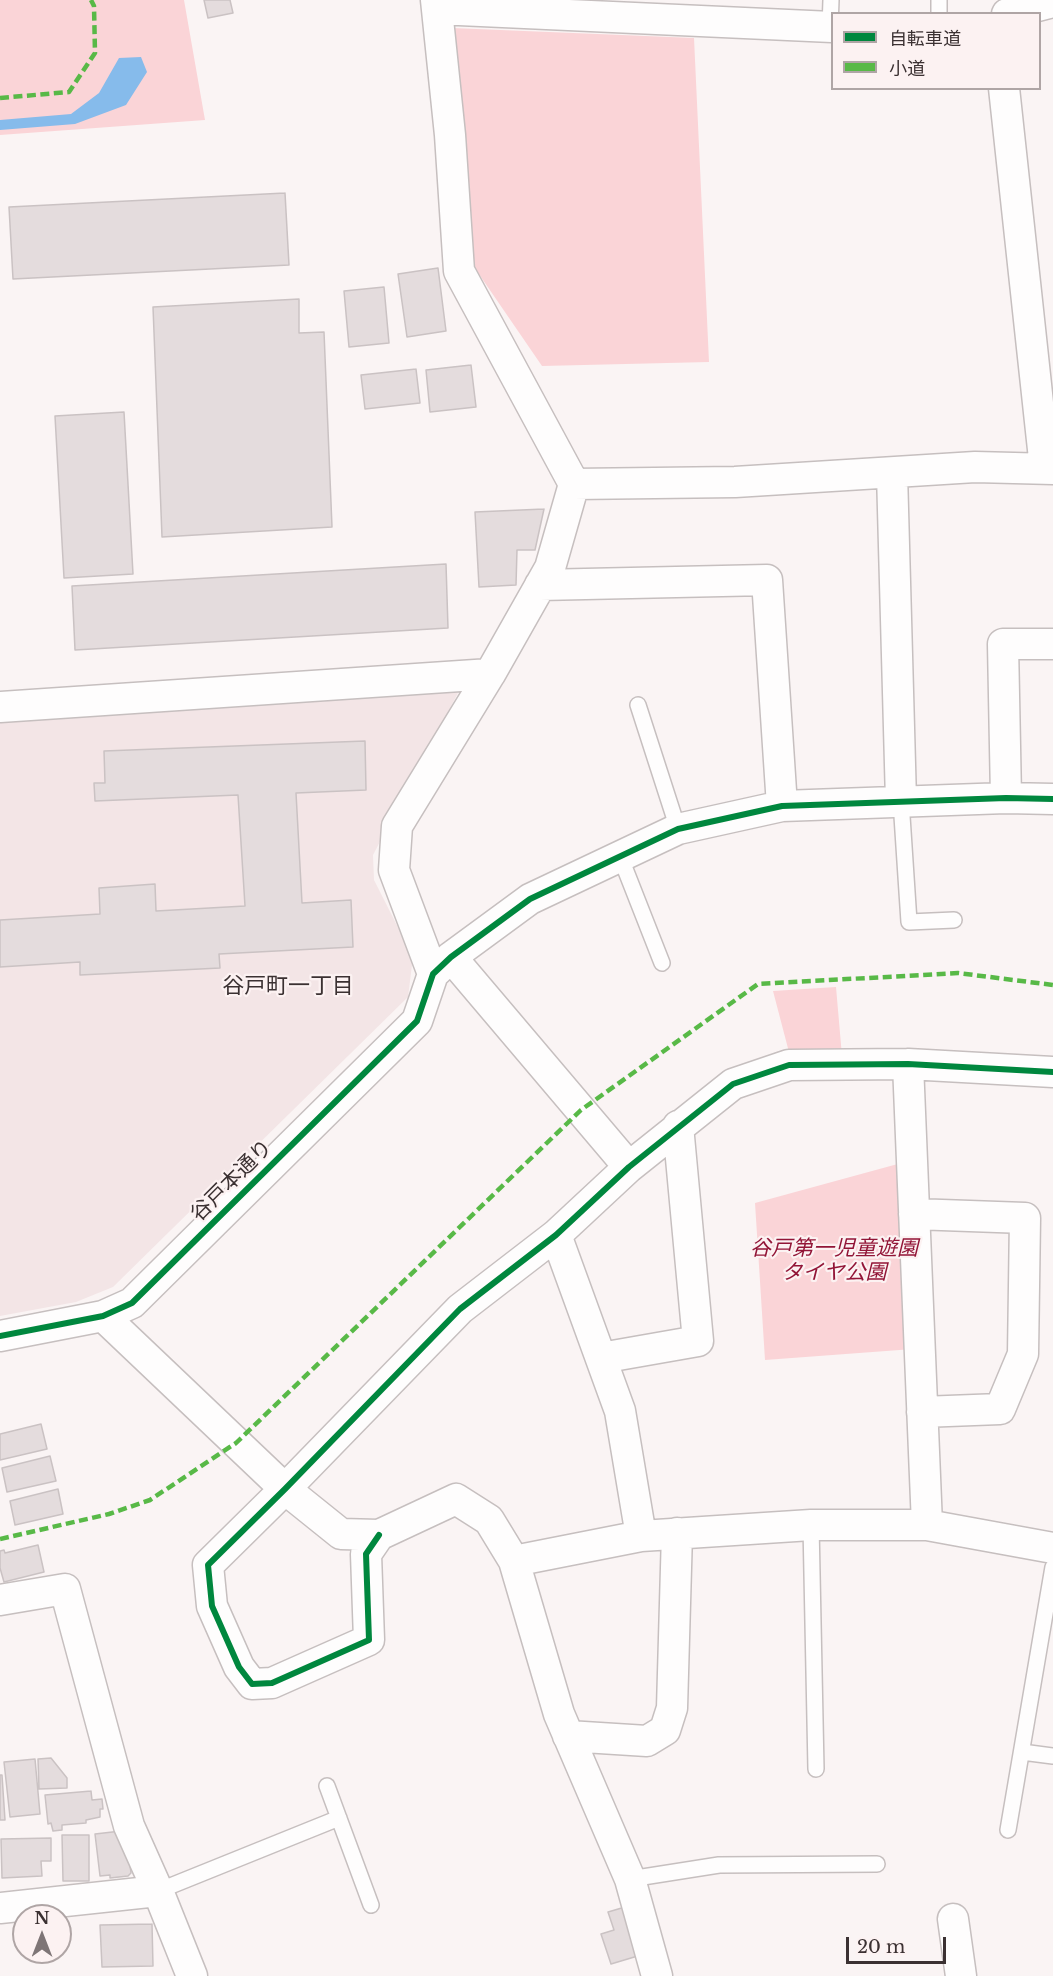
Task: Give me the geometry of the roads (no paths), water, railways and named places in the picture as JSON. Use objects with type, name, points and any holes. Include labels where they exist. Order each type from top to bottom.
[{"type":"street","points":[[1015,12],[1053,2]]},
{"type":"street","points":[[629,1167],[442,965],[394,870],[397,826],[490,674],[550,568],[574,484],[459,271],[450,135],[437,5],[697,10],[831,18]]},
{"type":"street","points":[[574,484],[735,482],[975,467],[1049,469],[1004,90]]},
{"type":"street","points":[[892,473],[902,801]]},
{"type":"street","points":[[540,585],[767,580],[782,806]]},
{"type":"street","points":[[1006,798],[1003,644],[1053,644]]},
{"type":"street","points":[[0,707],[490,674]]},
{"type":"street","points":[[442,965],[530,899],[678,829],[782,806],[1006,798],[1053,799]]},
{"type":"street","name":"谷戸本通り","points":[[0,1336],[103,1316],[132,1303],[417,1021],[442,965]]},
{"type":"street","points":[[379,1535],[366,1554],[369,1640],[272,1683],[252,1684],[239,1667],[212,1606],[208,1565],[460,1309],[556,1234],[678,1126],[733,1084],[789,1065],[908,1064],[1053,1072]]},
{"type":"street","points":[[908,1064],[927,1525]]},
{"type":"street","points":[[601,1358],[698,1341],[678,1126]]},
{"type":"street","points":[[914,1214],[1024,1218],[1023,1354],[1000,1409],[922,1412]]},
{"type":"street","points":[[556,1234],[620,1412],[641,1536]]},
{"type":"street","points":[[103,1316],[285,1489],[341,1534],[379,1535],[456,1499],[489,1520],[514,1561],[559,1714],[630,1879],[657,1976]]},
{"type":"street","points":[[514,1561],[641,1536],[811,1525],[927,1525],[1053,1548]]},
{"type":"street","points":[[568,1736],[647,1741],[665,1730],[672,1708],[677,1533]]},
{"type":"street","points":[[0,1600],[65,1589],[129,1826],[192,1976]]},
{"type":"street","points":[[0,1908],[158,1891]]},
{"type":"street","points":[[953,1919],[960,1976]]},
{"type":"lane","points":[[638,705],[678,829]]},
{"type":"lane","points":[[902,801],[909,922],[954,920]]},
{"type":"lane","points":[[620,856],[662,963]]},
{"type":"lane","points":[[811,1525],[816,1769]]},
{"type":"lane","points":[[1008,1830],[1053,1567]]},
{"type":"lane","points":[[1022,1752],[1053,1756]]},
{"type":"lane","points":[[327,1786],[371,1905]]},
{"type":"lane","points":[[158,1891],[339,1818]]},
{"type":"lane","points":[[630,1879],[719,1865],[877,1864]]},
{"type":"water","points":[[141,57],[147,72],[126,105],[75,124],[0,130],[0,120],[71,114],[99,93],[119,58]]},
{"type":"district","name":"谷戸町一丁目","points":[[288,987]]},
{"type":"park label","name":"谷戸第一児童遊園 タイヤ公園","points":[[834,1261]]}]
